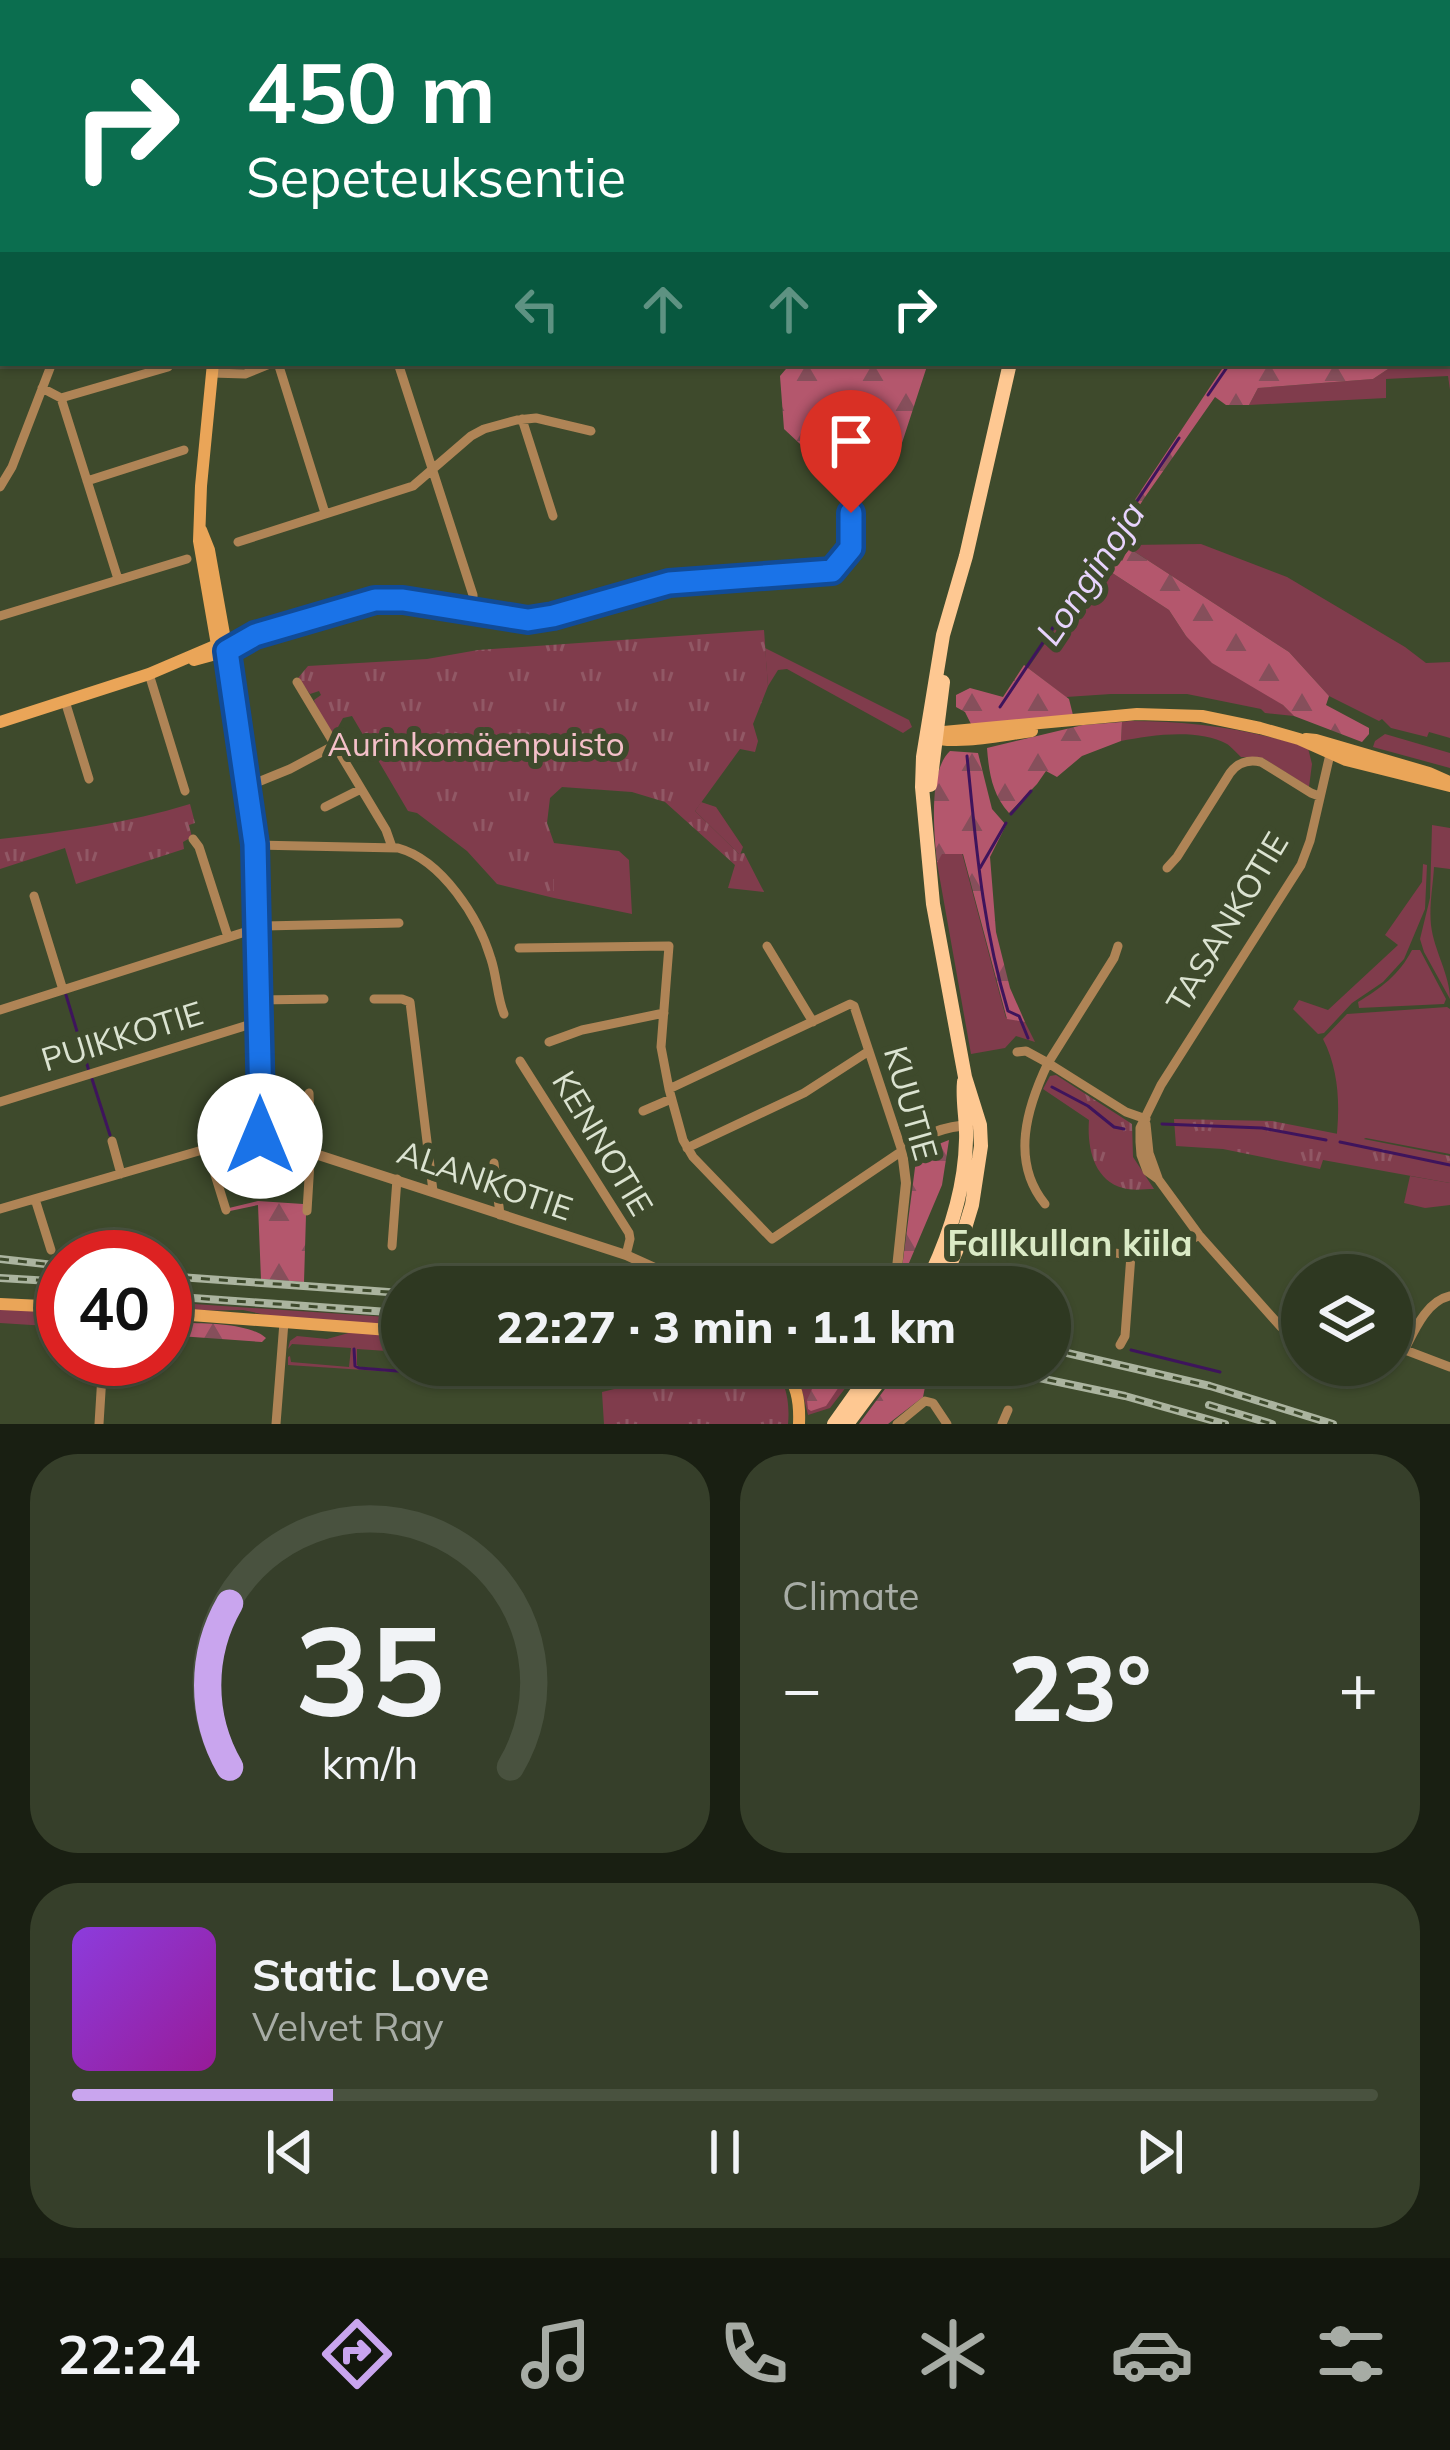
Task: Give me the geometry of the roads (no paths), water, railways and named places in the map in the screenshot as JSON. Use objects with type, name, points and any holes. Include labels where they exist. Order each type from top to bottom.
[{"type":"main road","points":[[949,1266],[972,1205],[980,1162],[963,1090],[965,1077],[933,904],[926,810],[943,634],[1009,366]]},
{"type":"main road","points":[[0,722],[222,648],[209,550],[201,529],[213,368]]},
{"type":"main road","points":[[933,736],[992,736],[1137,714],[1202,716],[1299,739],[1397,775],[1450,784]]},
{"type":"main road","points":[[936,1266],[957,1205],[973,1125]]},
{"type":"main road","points":[[0,1304],[36,1306]]},
{"type":"main road","points":[[192,1317],[338,1331],[381,1330]]},
{"type":"main road","points":[[794,1386],[800,1417],[812,1424]]},
{"type":"main road","points":[[834,1424],[861,1386]]},
{"type":"main road","points":[[847,1424],[875,1386]]},
{"type":"street","points":[[2,479],[51,366]]},
{"type":"street","points":[[213,368],[245,374],[267,366]]},
{"type":"street","points":[[276,366],[325,514]]},
{"type":"street","points":[[399,366],[473,595],[473,612]]},
{"type":"street","points":[[41,388],[62,398],[168,367]]},
{"type":"street","points":[[62,398],[118,579]]},
{"type":"street","points":[[238,542],[413,486],[476,433],[536,418],[591,430]]},
{"type":"street","points":[[522,419],[553,516]]},
{"type":"street","points":[[87,481],[184,450]]},
{"type":"street","points":[[0,1209],[260,1136],[266,1129],[261,1106],[255,844],[238,721],[222,648],[375,600],[538,619],[669,583],[832,571],[851,548],[850,497],[856,482]]},
{"type":"street","points":[[0,616],[187,559]]},
{"type":"street","points":[[149,674],[175,742],[185,791]]},
{"type":"street","points":[[297,682],[391,839],[392,848]]},
{"type":"street","points":[[308,700],[319,693]]},
{"type":"street","points":[[65,701],[89,779]]},
{"type":"street","points":[[248,786],[335,745]]},
{"type":"street","name":"TASANKOTIE","points":[[1145,1119],[1191,1035],[1301,865],[1331,750]]},
{"type":"street","points":[[1167,868],[1240,764],[1261,762],[1319,796]]},
{"type":"street","points":[[325,807],[361,789]]},
{"type":"street","points":[[194,839],[228,938]]},
{"type":"street","points":[[255,844],[407,850],[433,870],[473,916],[490,955],[504,1014]]},
{"type":"street","points":[[34,896],[63,990]]},
{"type":"street","points":[[370,910],[370,923]]},
{"type":"street","points":[[0,1010],[257,927],[399,922]]},
{"type":"street","points":[[519,948],[670,946],[661,1047],[687,1148],[772,1239],[934,1132],[973,1125]]},
{"type":"street","points":[[644,1111],[813,1022],[767,946]]},
{"type":"street","points":[[1046,1204],[1030,1177],[1024,1141],[1028,1112],[1048,1063],[1118,946]]},
{"type":"street","points":[[259,1000],[325,999]]},
{"type":"street","points":[[374,999],[410,1002],[433,1191]]},
{"type":"street","name":"KUUTIE","points":[[813,1022],[854,1006],[902,1151],[906,1183],[897,1266]]},
{"type":"street","points":[[549,1042],[664,1013]]},
{"type":"street","name":"PUIKKOTIE","points":[[0,1102],[260,1024]]},
{"type":"street","points":[[1017,1052],[1027,1051],[1145,1119],[1140,1128],[1141,1155],[1147,1171],[1281,1328]]},
{"type":"street","points":[[687,1148],[804,1093],[869,1052]]},
{"type":"street","name":"KENNOTIE","points":[[520,1061],[628,1233],[626,1255]]},
{"type":"street","points":[[307,1211],[309,1094]]},
{"type":"street","name":"ALANKOTIE","points":[[260,1136],[650,1266]]},
{"type":"street","points":[[112,1141],[121,1174]]},
{"type":"street","points":[[207,1149],[226,1210]]},
{"type":"street","points":[[494,1163],[500,1215]]},
{"type":"street","points":[[392,1246],[397,1179]]},
{"type":"street","points":[[35,1199],[45,1230]]},
{"type":"street","points":[[1086,1243],[1146,1256],[1166,1252],[1199,1235]]},
{"type":"street","points":[[1120,1345],[1125,1336],[1131,1255]]},
{"type":"street","points":[[1413,1336],[1432,1305],[1450,1296]]},
{"type":"street","points":[[276,1424],[284,1326]]},
{"type":"street","points":[[1413,1352],[1450,1367]]},
{"type":"street","points":[[99,1424],[102,1386]]},
{"type":"street","points":[[897,1424],[928,1401],[947,1424]]},
{"type":"street","points":[[1002,1424],[1009,1410]]},
{"type":"waterway","name":"Longinoja","points":[[1208,395],[1228,366]]},
{"type":"waterway","name":"Longinoja","points":[[1000,707],[1179,438]]},
{"type":"waterway","name":"Longinoja","points":[[967,756],[992,947],[1008,1011],[1019,1016],[1028,1038]]},
{"type":"waterway","points":[[1011,814],[1031,791]]},
{"type":"waterway","points":[[980,868],[1006,823]]},
{"type":"waterway","points":[[66,995],[89,1071]]},
{"type":"waterway","points":[[92,1079],[110,1135]]},
{"type":"waterway","name":"Longinoja","points":[[1052,1087],[1124,1129]]},
{"type":"waterway","name":"Longinoja","points":[[1162,1124],[1262,1128],[1326,1140]]},
{"type":"waterway","name":"Longinoja","points":[[1340,1142],[1450,1165]]},
{"type":"waterway","points":[[354,1349],[355,1366],[381,1370]]},
{"type":"waterway","points":[[1131,1350],[1220,1372]]},
{"type":"railway","points":[[0,1259],[36,1263]]},
{"type":"railway","points":[[0,1278],[36,1280]]},
{"type":"railway","points":[[192,1278],[381,1291]]},
{"type":"railway","points":[[192,1298],[381,1311]]},
{"type":"railway","points":[[1071,1354],[1210,1386],[1333,1424]]},
{"type":"railway","points":[[1071,1385],[1225,1424]]},
{"type":"railway","points":[[1209,1405],[1272,1424]]},
{"type":"district","name":"Fallkullan kiila","points":[[1070,1243]]},
{"type":"park label","name":"Aurinkomäenpuisto","points":[[476,744]]}]
